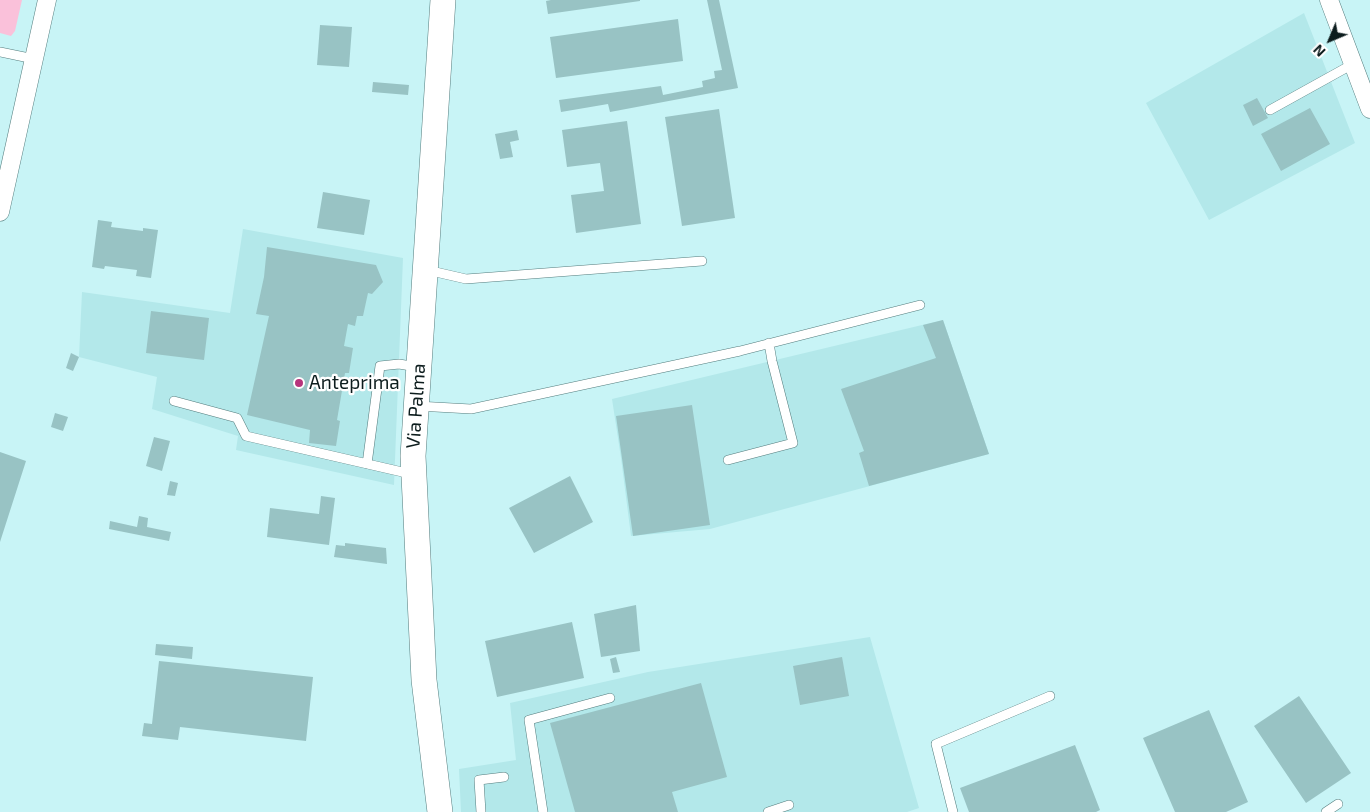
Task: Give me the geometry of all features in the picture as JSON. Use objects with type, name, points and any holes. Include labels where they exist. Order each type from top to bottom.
[{"type":"main road","name":"Via Palma","points":[[440,812],[424,680],[413,456],[443,0]]},
{"type":"street","points":[[0,210],[46,0]]},
{"type":"street","points":[[1329,0],[1370,109]]},
{"type":"lane","points":[[0,52],[34,59]]},
{"type":"lane","points":[[1270,110],[1353,64]]},
{"type":"lane","points":[[425,269],[466,279],[702,261]]},
{"type":"lane","points":[[416,406],[471,409],[769,343],[920,305]]},
{"type":"lane","points":[[728,460],[793,443],[769,343]]},
{"type":"lane","points":[[367,464],[380,366],[399,364],[419,367]]},
{"type":"lane","points":[[174,401],[237,418],[246,436],[414,475]]},
{"type":"lane","points":[[953,812],[936,744],[1050,696]]},
{"type":"lane","points":[[543,812],[529,720],[610,698]]},
{"type":"lane","points":[[481,812],[478,780],[504,777]]},
{"type":"lane","points":[[1326,812],[1338,804]]},
{"type":"lane","points":[[768,812],[789,805]]},
{"type":"shaded area","points":[[0,0],[22,0],[15,31],[11,36],[0,33]]},
{"type":"shaded area","points":[[1304,13],[1355,143],[1209,220],[1146,103]]},
{"type":"shaded area","points":[[243,229],[403,258],[394,485],[236,450],[238,436],[152,409],[157,377],[79,357],[82,292],[230,313]]},
{"type":"shaded area","points":[[943,320],[989,454],[710,529],[631,536],[612,399]]},
{"type":"shaded area","points":[[870,637],[919,808],[907,812],[461,812],[459,769],[516,760],[510,703],[648,672]]},
{"type":"building","points":[[707,0],[719,0],[738,88],[610,112],[608,104],[561,112],[559,100],[661,86],[663,95],[703,87],[702,81],[715,78],[714,71],[722,70]]},
{"type":"building","points":[[546,1],[640,1],[548,14]]},
{"type":"building","points":[[678,19],[683,61],[556,78],[550,37]]},
{"type":"building","points":[[320,25],[352,27],[349,67],[317,65]]},
{"type":"building","points":[[373,82],[409,85],[408,95],[372,92]]},
{"type":"building","points":[[1257,98],[1268,118],[1253,126],[1243,105]]},
{"type":"building","points":[[1310,108],[1330,144],[1281,171],[1261,134]]},
{"type":"building","points":[[719,109],[735,218],[682,226],[665,117]]},
{"type":"building","points":[[627,121],[641,224],[576,233],[571,195],[604,191],[600,163],[567,167],[562,130]]},
{"type":"building","points":[[517,130],[519,140],[510,142],[513,157],[500,159],[495,134]]},
{"type":"building","points":[[323,192],[370,200],[364,235],[317,228]]},
{"type":"building","points":[[98,220],[112,222],[111,227],[143,231],[143,228],[158,230],[151,278],[136,276],[137,270],[105,266],[104,269],[92,267]]},
{"type":"building","points":[[267,247],[376,265],[383,282],[372,294],[368,293],[363,316],[357,316],[355,326],[348,324],[344,346],[353,348],[349,373],[345,373],[337,420],[340,421],[336,446],[309,443],[310,430],[247,415],[269,316],[256,314],[264,277]]},
{"type":"building","points":[[151,311],[209,318],[204,360],[146,353]]},
{"type":"building","points":[[943,320],[989,454],[869,486],[859,453],[864,451],[841,389],[936,358],[923,325]]},
{"type":"building","points":[[71,353],[79,357],[73,371],[66,368]]},
{"type":"building","points":[[692,405],[710,525],[633,536],[616,416]]},
{"type":"building","points":[[55,413],[68,417],[63,431],[51,427]]},
{"type":"building","points":[[154,437],[170,441],[162,471],[146,466]]},
{"type":"building","points":[[0,452],[26,461],[0,542]]},
{"type":"building","points":[[570,476],[593,522],[534,553],[509,508]]},
{"type":"building","points":[[170,481],[178,483],[175,496],[167,495]]},
{"type":"building","points":[[321,496],[335,498],[329,545],[267,537],[270,508],[319,514]]},
{"type":"building","points":[[139,516],[148,518],[147,527],[171,532],[169,541],[109,529],[110,521],[137,527]]},
{"type":"building","points":[[345,543],[386,548],[387,564],[334,557],[336,545],[345,546]]},
{"type":"building","points":[[636,605],[640,651],[601,657],[594,614]]},
{"type":"building","points":[[572,622],[584,678],[497,697],[485,641]]},
{"type":"building","points":[[156,644],[193,647],[192,659],[155,655]]},
{"type":"building","points":[[616,657],[620,672],[613,673],[610,659]]},
{"type":"building","points":[[842,657],[849,696],[800,705],[793,666]]},
{"type":"building","points":[[159,661],[313,677],[306,741],[180,727],[178,740],[142,736],[144,723],[152,724]]},
{"type":"building","points":[[701,683],[727,777],[672,792],[678,812],[575,812],[550,723]]},
{"type":"building","points":[[1299,696],[1351,773],[1306,803],[1254,726]]},
{"type":"building","points":[[1209,710],[1248,802],[1226,812],[1175,812],[1143,738]]},
{"type":"building","points":[[1075,745],[1100,810],[1096,812],[969,812],[960,788]]},
{"type":"place","name":"Anteprima","points":[[299,383]]}]
